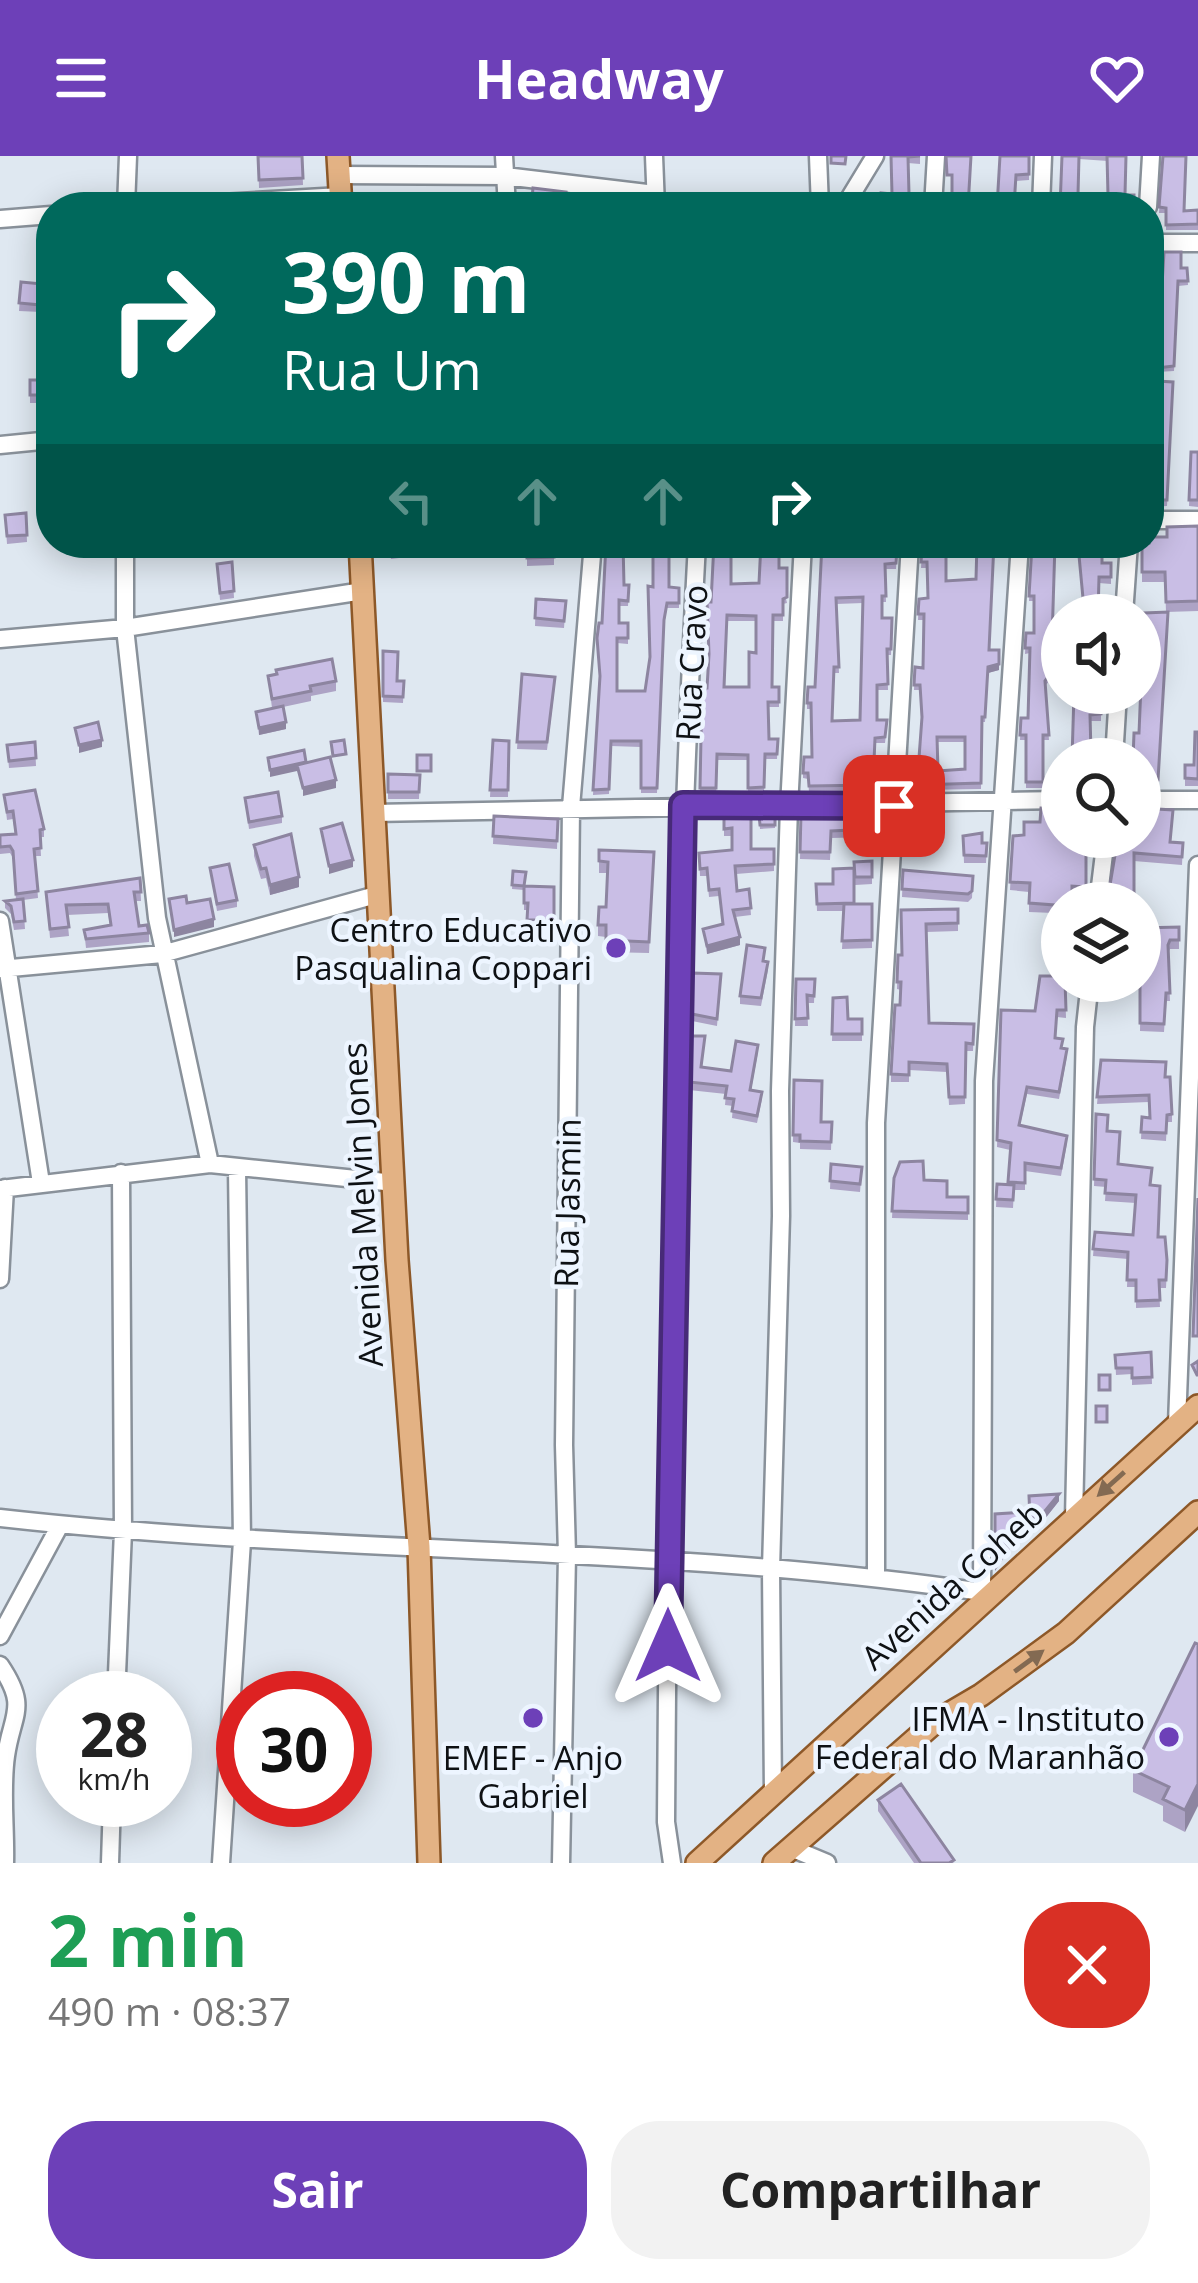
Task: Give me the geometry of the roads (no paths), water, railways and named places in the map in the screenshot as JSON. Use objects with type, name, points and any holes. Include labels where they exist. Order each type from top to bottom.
[{"type":"main road","name":"Avenida Melvin Jones","points":[[361,558],[376,895],[419,1547],[429,1863]]},
{"type":"main road","name":"Avenida Coheb","points":[[697,1863],[982,1597],[1198,1406]]},
{"type":"main road","points":[[782,1855],[935,1722],[1066,1633],[1198,1512]]},
{"type":"street","points":[[127,192],[128,156]]},
{"type":"street","points":[[504,156],[506,192]]},
{"type":"street","points":[[653,156],[655,192]]},
{"type":"street","points":[[818,156],[819,192]]},
{"type":"street","points":[[853,192],[874,156]]},
{"type":"street","points":[[934,192],[936,156]]},
{"type":"street","points":[[1042,192],[1043,156]]},
{"type":"street","points":[[1149,192],[1151,156]]},
{"type":"street","points":[[274,192],[505,176],[606,192]]},
{"type":"street","points":[[0,219],[36,216]]},
{"type":"street","points":[[1164,243],[1198,243]]},
{"type":"street","points":[[0,446],[36,442]]},
{"type":"street","points":[[1164,520],[1198,520]]},
{"type":"street","points":[[125,558],[125,628],[162,954],[209,1164]]},
{"type":"street","name":"Rua Jasmin","points":[[561,1863],[572,807],[592,558]]},
{"type":"street","name":"Rua Cravo","points":[[672,1863],[666,1822],[668,1559],[683,805],[696,558]]},
{"type":"street","points":[[773,1795],[771,1569],[789,807],[802,558]]},
{"type":"street","points":[[875,1576],[876,1124],[909,558]]},
{"type":"street","points":[[0,1518],[242,1541],[668,1559],[875,1576],[982,1597],[984,1082],[1019,558]]},
{"type":"street","points":[[1125,594],[1128,558]]},
{"type":"street","points":[[0,639],[125,628],[362,591]]},
{"type":"street","points":[[373,813],[1041,800]]},
{"type":"street","points":[[1161,800],[1198,800]]},
{"type":"street","points":[[1178,1424],[1198,865]]},
{"type":"street","points":[[3,969],[162,954],[376,895]]},
{"type":"street","points":[[0,921],[3,969],[41,1184]]},
{"type":"street","points":[[1073,1519],[1088,1002]]},
{"type":"street","points":[[0,1279],[3,1188],[209,1164],[394,1183]]},
{"type":"street","points":[[221,1863],[242,1541],[237,1169]]},
{"type":"street","points":[[117,1671],[123,1531],[121,1173]]},
{"type":"street","points":[[0,1636],[60,1525]]},
{"type":"street","points":[[0,1665],[11,1682],[17,1710],[5,1758],[5,1863]]},
{"type":"street","points":[[110,1863],[111,1827]]},
{"type":"street","points":[[782,1855],[827,1863]]},
{"type":"place","name":"Centro Educativo Pasqualina Coppari","points":[[616,948]]},
{"type":"place","name":"EMEF - Anjo Gabriel","points":[[533,1718]]},
{"type":"place","name":"IFMA - Instituto Federal do Maranhão","points":[[1169,1737]]}]
